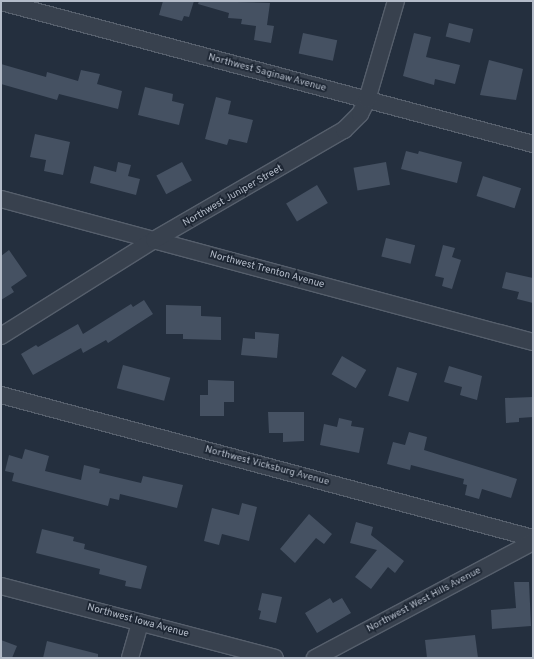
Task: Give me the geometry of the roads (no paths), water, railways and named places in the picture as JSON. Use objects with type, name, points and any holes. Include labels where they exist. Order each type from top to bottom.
[{"type":"street","name":"Northwest Juniper Street","points":[[1,336],[154,240],[344,130],[360,114],[367,100],[396,1]]},
{"type":"street","name":"Northwest Saginaw Avenue","points":[[1,2],[533,144]]},
{"type":"street","name":"Northwest Trenton Avenue","points":[[1,199],[533,342]]},
{"type":"street","name":"Northwest Vicksburg Avenue","points":[[1,395],[533,538]]},
{"type":"street","name":"Northwest West Hills Avenue","points":[[315,658],[533,542]]},
{"type":"street","name":"Northwest Iowa Avenue","points":[[1,586],[275,658]]},
{"type":"street","points":[[130,658],[140,622]]}]
